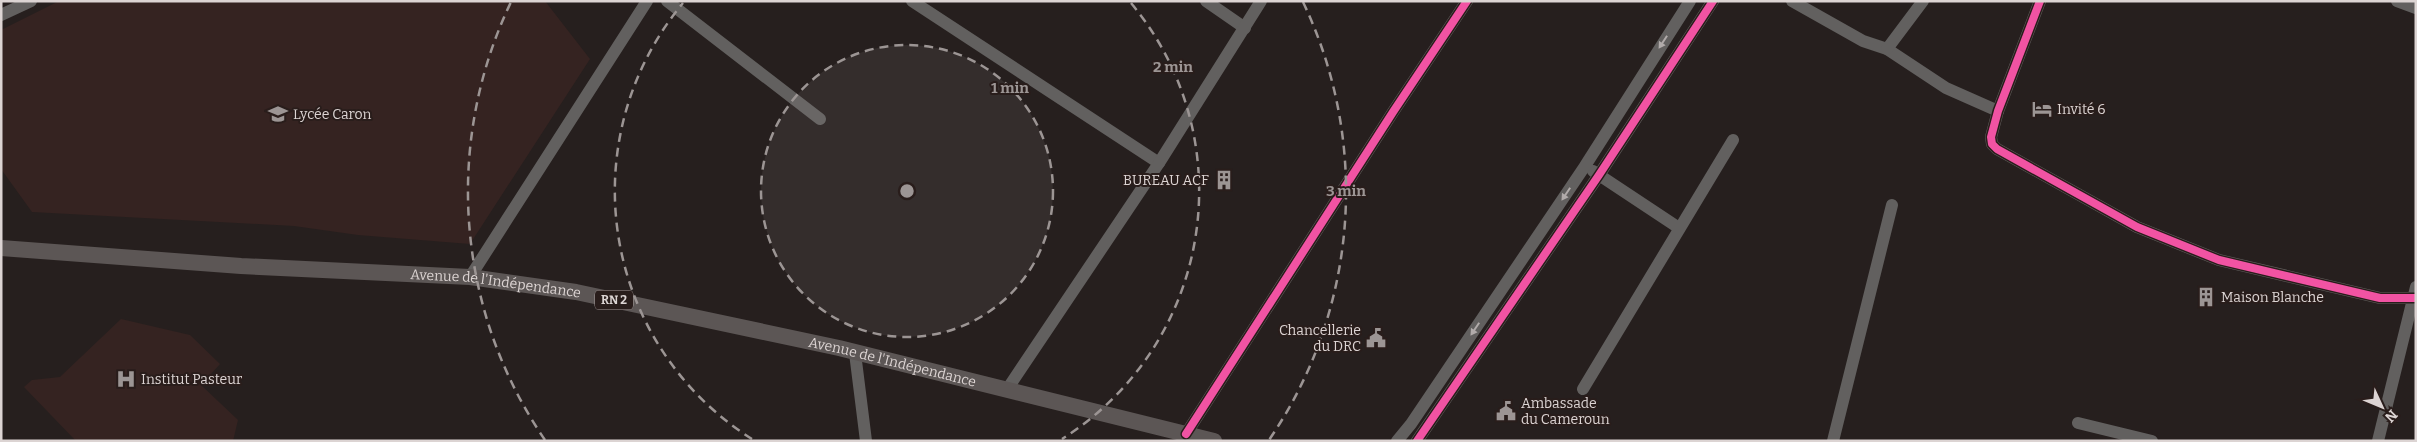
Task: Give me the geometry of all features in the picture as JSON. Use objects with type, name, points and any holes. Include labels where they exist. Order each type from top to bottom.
[{"type":"main road","name":"Avenue de l'Indépendance","points":[[1,248],[241,266],[470,277],[576,292],[854,353],[1214,441]]},
{"type":"street","points":[[1,15],[31,1]]},
{"type":"street","points":[[470,277],[647,1]]},
{"type":"street","points":[[667,1],[820,120]]},
{"type":"street","points":[[912,1],[1159,163]]},
{"type":"street","points":[[1206,1],[1245,28]]},
{"type":"street","points":[[1006,391],[1159,163],[1262,1]]},
{"type":"street","points":[[1186,434],[1393,112],[1467,1]]},
{"type":"street","points":[[1397,441],[1411,424],[1585,166],[1690,1]]},
{"type":"street","points":[[1417,441],[1425,435],[1463,371],[1599,175],[1713,1]]},
{"type":"street","points":[[1792,1],[1863,41],[1887,49],[1946,88],[1998,111]]},
{"type":"street","points":[[1887,49],[1923,1]]},
{"type":"street","points":[[2040,1],[1998,111],[1991,137],[1992,144],[1997,149],[2137,226],[2219,260],[2380,298],[2414,294],[2378,441]]},
{"type":"street","points":[[2397,1],[2416,8]]},
{"type":"street","points":[[1583,389],[1679,228],[1698,201],[1732,140]]},
{"type":"street","points":[[1585,166],[1679,228]]},
{"type":"street","points":[[1833,441],[1892,205]]},
{"type":"street","points":[[854,353],[866,441]]},
{"type":"street","points":[[2078,423],[2152,441]]},
{"type":"shaded area","name":"Lycée Caron","points":[[59,1],[545,1],[590,59],[470,244],[358,235],[294,226],[32,212],[1,169],[1,30]]},
{"type":"shaded area","name":"Institut Pasteur","points":[[121,319],[190,335],[220,364],[201,385],[238,420],[233,441],[76,441],[24,387],[32,380],[60,377]]},
{"type":"cycle path","points":[[1186,434],[1393,112],[1467,1]]},
{"type":"cycle path","points":[[1417,441],[1599,175],[1713,1]]},
{"type":"cycle path","points":[[2040,1],[1998,111],[1991,137],[1992,144],[1997,149],[2137,227],[2219,260],[2380,298],[2416,298]]},
{"type":"place","name":"Invité 6","points":[[2042,109]]},
{"type":"place","name":"Lycée Caron","points":[[278,114]]},
{"type":"place","name":"BUREAU ACF","points":[[1224,180]]},
{"type":"place","name":"Maison Blanche","points":[[2206,297]]},
{"type":"place","name":"Chancellerie du DRC","points":[[1376,338]]},
{"type":"place","name":"Institut Pasteur","points":[[126,379]]},
{"type":"place","name":"Ambassade du Cameroun","points":[[1506,411]]}]
